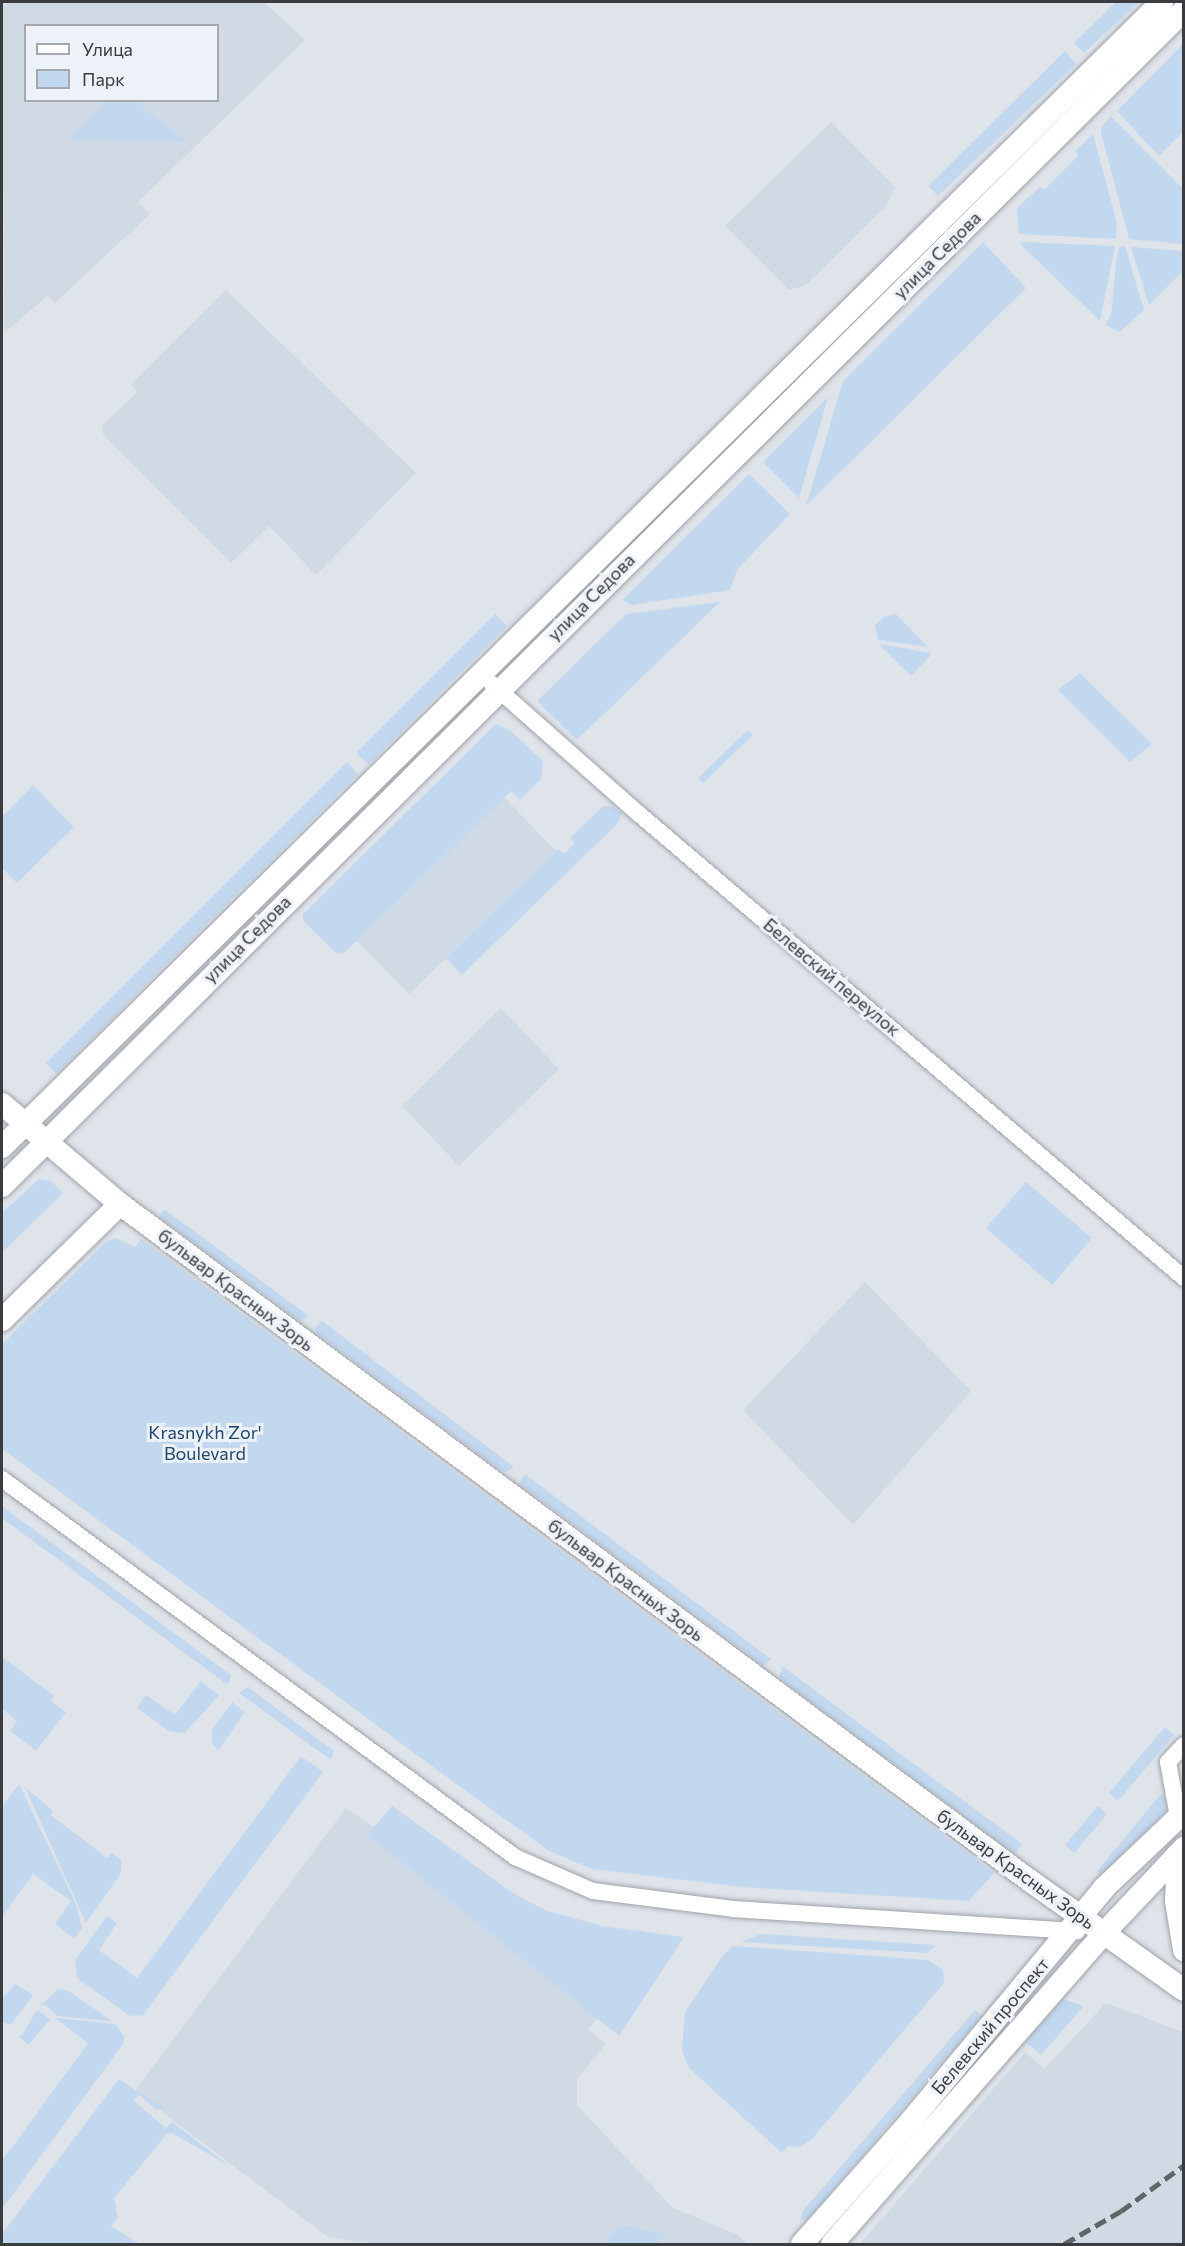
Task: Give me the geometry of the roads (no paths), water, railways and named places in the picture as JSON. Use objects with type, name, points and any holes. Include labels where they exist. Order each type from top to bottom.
[{"type":"main road","name":"улица Седова","points":[[2,1186],[490,682],[1162,2]]},
{"type":"main road","name":"улица Седова","points":[[2,1147],[490,682],[1184,10]]},
{"type":"main road","name":"бульвар Красных Зорь","points":[[2,1104],[120,1204],[1075,1923],[1104,1933],[1184,1990]]},
{"type":"main road","points":[[2,1320],[120,1204]]},
{"type":"main road","name":"Белевский проспект","points":[[802,2244],[910,2122],[1120,1872],[1181,1815]]},
{"type":"main road","points":[[1181,1851],[1176,1901],[1184,1950]]},
{"type":"main road","name":"Белевский проспект","points":[[832,2244],[1104,1933],[1181,1851]]},
{"type":"street","name":"Белевский переулок","points":[[490,682],[606,786],[1184,1278]]},
{"type":"street","name":"бульвар Красных Зорь","points":[[2,1479],[515,1857],[583,1886],[733,1909],[1075,1923]]},
{"type":"street","points":[[1181,1815],[1168,1762],[1184,1745]]},
{"type":"railway","points":[[1064,2244],[1121,2211],[1184,2165]]},
{"type":"park label","name":"Krasnykh Zor' Boulevard","points":[[205,1443]]}]
